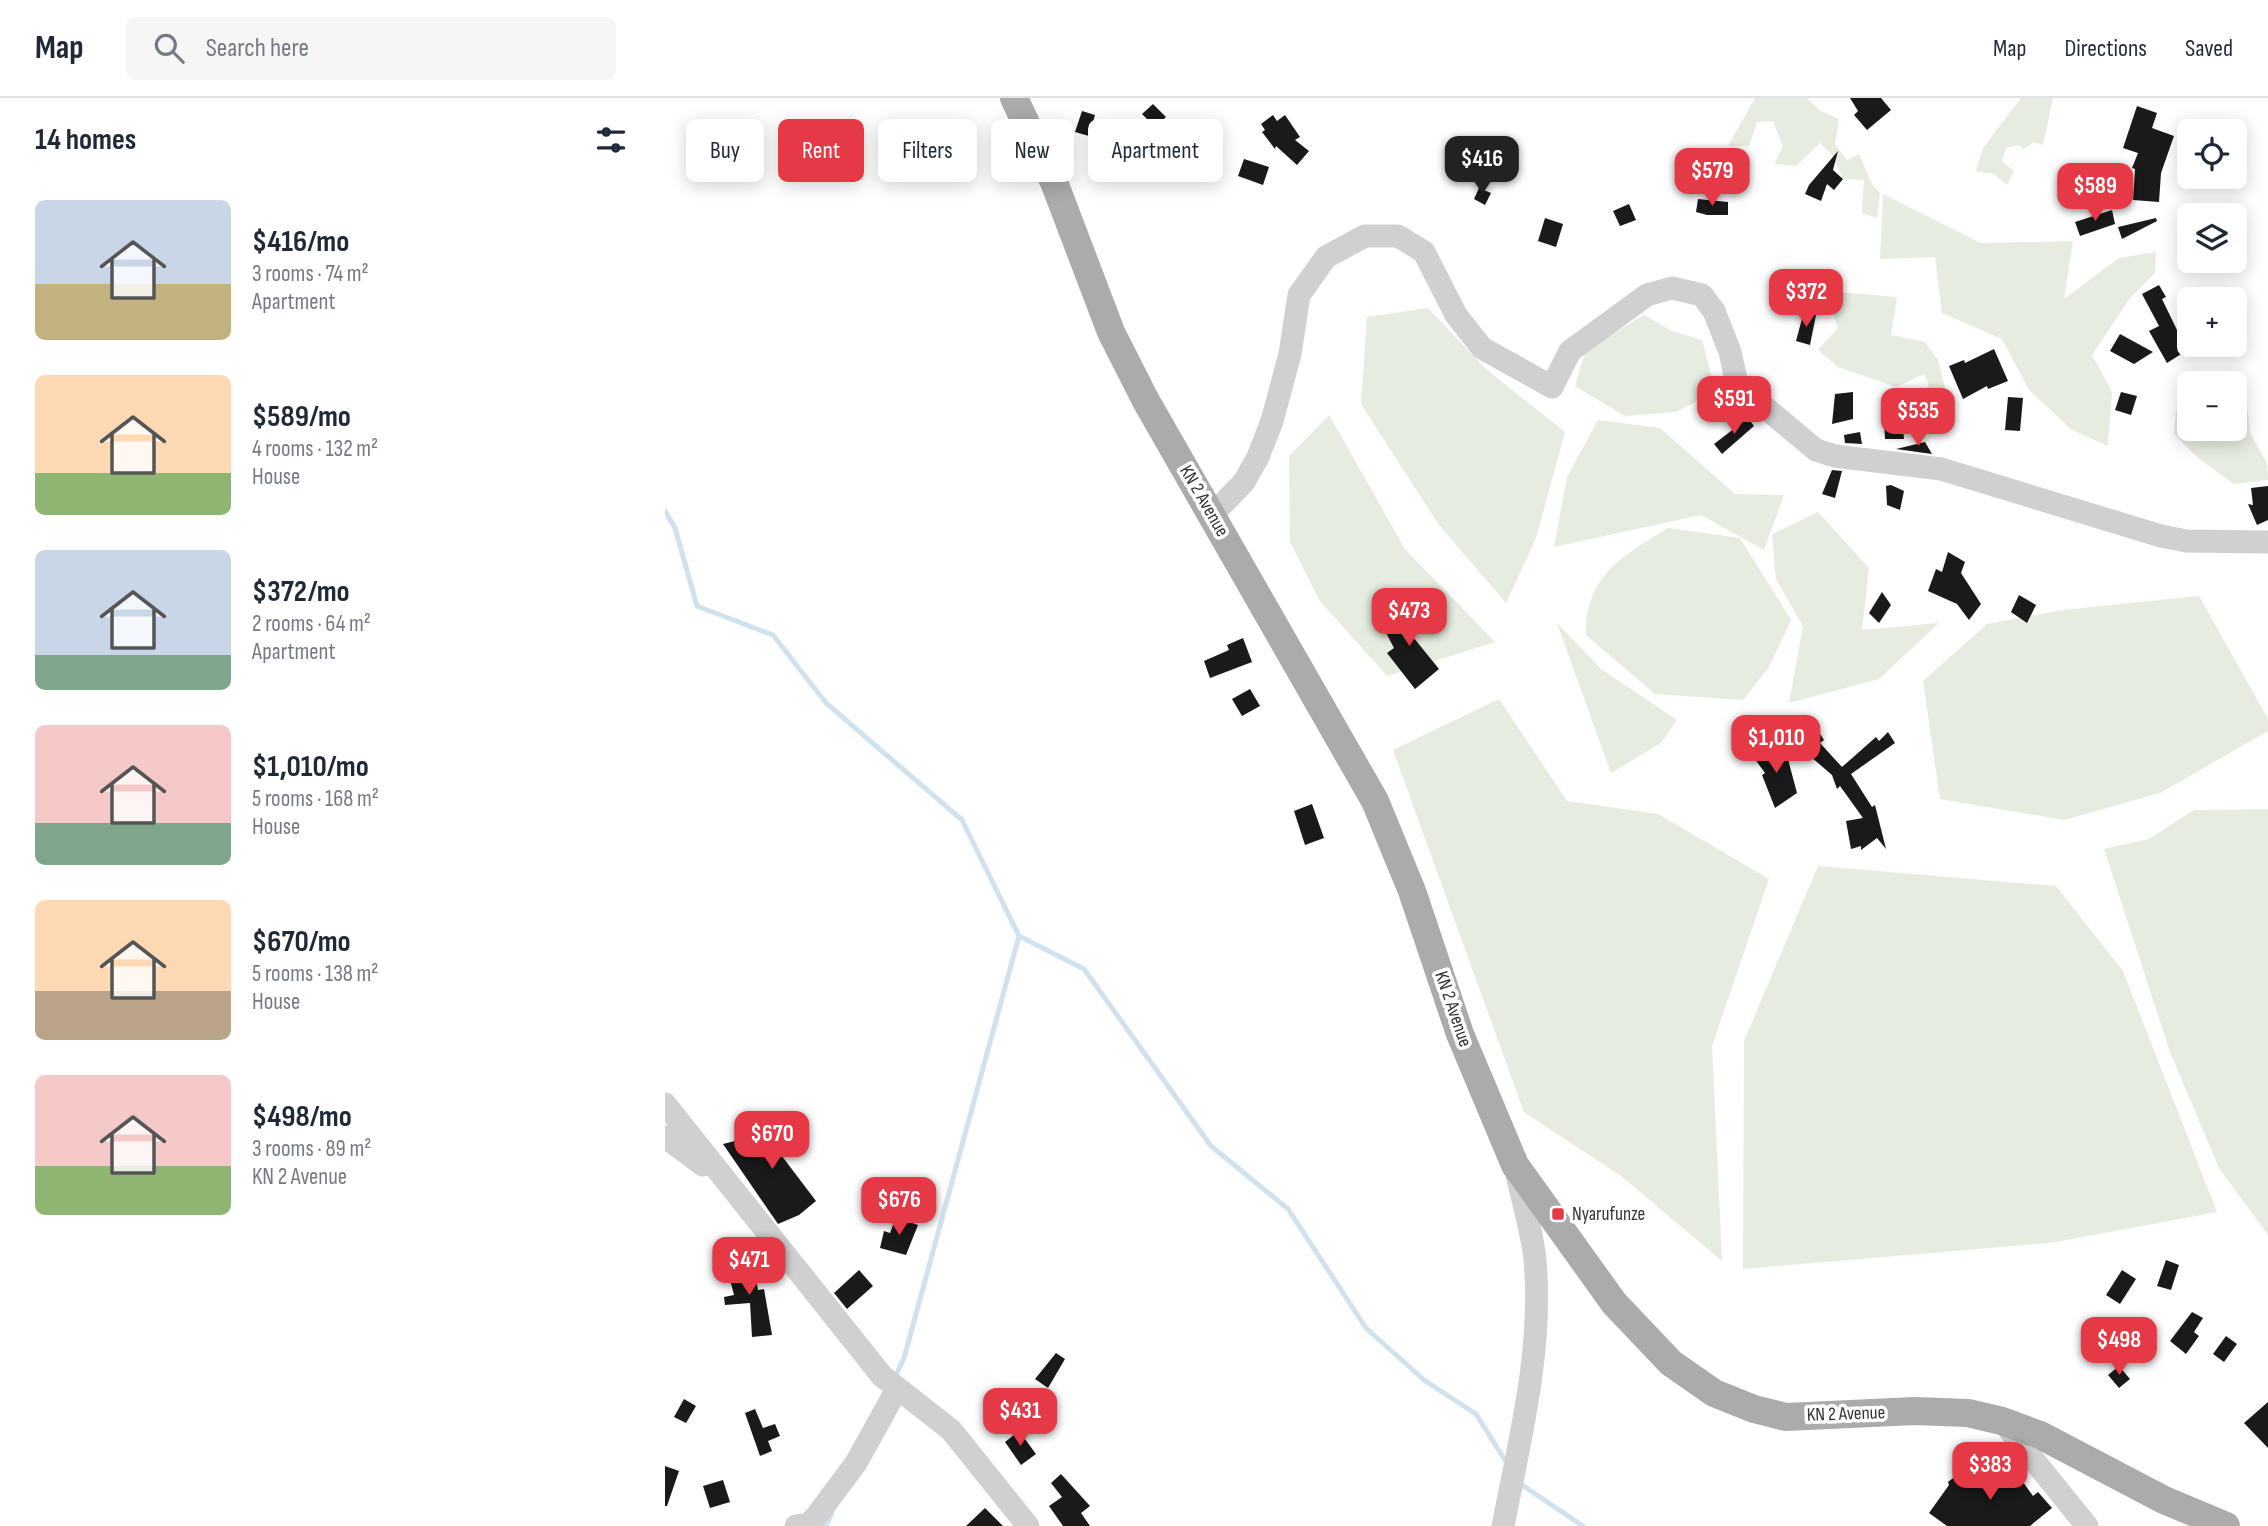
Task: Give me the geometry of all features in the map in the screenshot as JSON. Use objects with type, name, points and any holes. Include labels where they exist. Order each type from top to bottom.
[{"type":"main road","name":"KN 2 Avenue","points":[[1014,98],[1053,182],[1111,332],[1146,401],[1375,801],[1412,891],[1460,1034],[1515,1165],[1614,1303],[1671,1363],[1714,1393],[1754,1409],[1786,1417],[1916,1411],[1968,1413],[2002,1421],[2041,1435],[2164,1500],[2226,1526]]},
{"type":"street","points":[[1212,515],[1244,482],[1258,457],[1272,421],[1290,354],[1299,295],[1326,257],[1365,236],[1398,236],[1424,252],[1456,316],[1482,348],[1552,387],[1570,351],[1647,295],[1672,288],[1702,295],[1714,311],[1730,352],[1737,384],[1816,450],[1835,456],[1950,471],[2161,536],[2186,541],[2268,542]]},
{"type":"street","points":[[665,1104],[882,1376],[951,1430],[1028,1526]]},
{"type":"street","points":[[665,1137],[728,1184]]},
{"type":"street","points":[[1503,1526],[1524,1428],[1537,1313],[1535,1258],[1515,1165]]},
{"type":"street","points":[[796,1526],[807,1524],[815,1518],[856,1463],[897,1389]]},
{"type":"street","points":[[2002,1421],[2087,1526]]},
{"type":"shaded area","points":[[1755,98],[1807,98],[1819,110],[1839,119],[1835,144],[1847,160],[1859,154],[1872,184],[1880,193],[1877,218],[1862,213],[1864,180],[1843,179],[1832,155],[1820,143],[1796,166],[1774,164],[1783,147],[1773,121],[1757,122],[1749,146],[1728,146]]},
{"type":"shaded area","points":[[2021,98],[2053,98],[2043,145],[2034,142],[2023,149],[2019,145],[2006,148],[2002,161],[2014,171],[2007,185],[1994,174],[1976,171],[1983,148]]},
{"type":"shaded area","points":[[1883,194],[1981,243],[2073,241],[2064,299],[2119,258],[2156,252],[2155,273],[2130,298],[2092,355],[2112,392],[2108,446],[2072,430],[2029,390],[2002,339],[1942,313],[1935,257],[1880,259]]},
{"type":"shaded area","points":[[1825,291],[1897,297],[1891,335],[1925,342],[1938,360],[1945,388],[1926,400],[1908,400],[1929,386],[1924,374],[1896,387],[1838,367],[1818,350],[1838,328]]},
{"type":"shaded area","points":[[1428,308],[1486,369],[1565,432],[1536,538],[1506,603],[1439,525],[1361,404],[1367,317]]},
{"type":"shaded area","points":[[1644,315],[1672,331],[1702,340],[1713,382],[1694,403],[1675,412],[1625,416],[1575,386],[1586,350]]},
{"type":"shaded area","points":[[2247,407],[2250,432],[2267,464],[2268,480],[2234,484],[2198,458],[2181,441],[2247,441]]},
{"type":"shaded area","points":[[2177,411],[2177,437],[2174,434]]},
{"type":"shaded area","points":[[1329,415],[1405,549],[1495,642],[1387,676],[1319,600],[1290,542],[1289,456]]},
{"type":"shaded area","points":[[1598,420],[1660,428],[1735,494],[1784,495],[1764,550],[1701,515],[1554,547],[1567,477]]},
{"type":"shaded area","points":[[1818,512],[1869,568],[1862,630],[1939,623],[1879,679],[1789,703],[1803,626],[1776,579],[1772,534]]},
{"type":"shaded area","points":[[1668,528],[1740,538],[1791,620],[1769,667],[1743,700],[1655,694],[1586,635],[1587,615],[1592,597],[1600,583],[1622,559]]},
{"type":"shaded area","points":[[2199,596],[2268,719],[2268,731],[2160,793],[2064,820],[1940,799],[1923,681],[1987,624],[2063,610]]},
{"type":"shaded area","points":[[1557,623],[1601,669],[1677,720],[1661,743],[1611,773]]},
{"type":"shaded area","points":[[1499,699],[1567,801],[1658,814],[1769,879],[1712,1046],[1722,1261],[1621,1176],[1524,1112],[1393,750]]},
{"type":"shaded area","points":[[2268,809],[2268,1235],[2219,1168],[2170,1052],[2104,849],[2149,839],[2194,810]]},
{"type":"shaded area","points":[[1818,866],[2056,886],[2123,971],[2217,1212],[2050,1243],[1743,1269],[1744,1041]]},
{"type":"building","points":[[1850,98],[1881,98],[1891,110],[1867,130],[1854,115],[1858,111]]},
{"type":"building","points":[[1153,104],[1166,117],[1147,119],[1142,114]]},
{"type":"building","points":[[2137,106],[2157,113],[2152,128],[2174,136],[2161,173],[2159,202],[2133,200],[2135,169],[2132,168],[2138,153],[2123,148]]},
{"type":"building","points":[[1082,111],[1095,115],[1094,119],[1088,119],[1088,136],[1075,132]]},
{"type":"building","points":[[1273,115],[1277,121],[1285,115],[1300,137],[1295,140],[1309,151],[1297,165],[1276,146],[1275,149],[1262,132],[1265,130],[1261,124]]},
{"type":"building","points":[[1838,151],[1833,170],[1843,179],[1834,190],[1827,184],[1821,201],[1805,194],[1809,185]]},
{"type":"building","points":[[1244,159],[1269,167],[1263,185],[1238,176]]},
{"type":"building","points":[[2072,181],[2086,183],[2084,196],[2069,193]]},
{"type":"building","points":[[1479,188],[1491,193],[1485,205],[1474,199]]},
{"type":"building","points":[[1698,199],[1728,202],[1728,215],[1696,212]]},
{"type":"building","points":[[1629,204],[1636,220],[1620,226],[1613,211]]},
{"type":"building","points":[[2112,210],[2115,224],[2080,236],[2075,222]]},
{"type":"building","points":[[1545,218],[1563,224],[1556,247],[1538,241]]},
{"type":"building","points":[[2156,218],[2157,221],[2122,239],[2118,227]]},
{"type":"building","points":[[2159,285],[2166,297],[2162,299],[2177,330],[2177,357],[2167,363],[2149,331],[2159,326],[2142,294]]},
{"type":"building","points":[[1803,315],[1816,315],[1810,345],[1796,341]]},
{"type":"building","points":[[2120,334],[2153,352],[2134,364],[2110,351]]},
{"type":"building","points":[[1994,349],[2008,381],[1988,389],[1987,386],[1963,399],[1949,366],[1964,360],[1965,363]]},
{"type":"building","points":[[1853,392],[1853,419],[1832,424],[1835,394]]},
{"type":"building","points":[[2121,392],[2137,396],[2131,415],[2115,410]]},
{"type":"building","points":[[2008,397],[2023,398],[2020,431],[2005,430]]},
{"type":"building","points":[[1902,416],[1904,439],[1885,439],[1884,419]]},
{"type":"building","points":[[1748,418],[1754,426],[1722,454],[1714,444]]},
{"type":"building","points":[[1860,432],[1862,444],[1845,443],[1844,435]]},
{"type":"building","points":[[1925,442],[1932,454],[1896,449]]},
{"type":"building","points":[[1832,470],[1842,471],[1835,498],[1822,494]]},
{"type":"building","points":[[1891,485],[1904,491],[1900,510],[1887,505],[1886,486]]},
{"type":"building","points":[[2268,486],[2268,520],[2257,525],[2248,504],[2253,505],[2251,488]]},
{"type":"building","points":[[1948,552],[1965,562],[1961,573],[1981,604],[1969,620],[1957,604],[1928,591],[1936,569],[1942,572]]},
{"type":"building","points":[[1882,592],[1891,605],[1879,623],[1869,613]]},
{"type":"building","points":[[2019,595],[2036,605],[2027,623],[2011,612]]},
{"type":"building","points":[[1406,604],[1422,620],[1409,632],[1439,669],[1415,689],[1387,653],[1394,648],[1383,627]]},
{"type":"building","points":[[1243,638],[1252,662],[1210,678],[1204,661],[1229,650],[1227,645]]},
{"type":"building","points":[[1250,689],[1260,706],[1242,716],[1232,699]]},
{"type":"building","points":[[1811,720],[1824,740],[1820,743],[1842,767],[1876,737],[1879,741],[1888,732],[1895,743],[1851,774],[1872,807],[1875,805],[1886,849],[1877,838],[1861,850],[1861,846],[1851,849],[1846,821],[1863,818],[1840,786],[1837,789],[1832,775],[1804,751],[1798,757],[1787,746],[1797,735],[1796,723]]},
{"type":"building","points":[[1761,744],[1776,758],[1785,748],[1797,793],[1775,808],[1762,775],[1765,773],[1752,755]]},
{"type":"building","points":[[1312,804],[1324,838],[1305,845],[1294,811]]},
{"type":"building","points":[[793,1119],[800,1134],[775,1147],[816,1201],[799,1215],[778,1224],[723,1144],[743,1139],[759,1123],[766,1133]]},
{"type":"building","points":[[896,1217],[918,1225],[906,1255],[880,1248],[884,1231],[890,1233]]},
{"type":"building","points":[[2166,1260],[2179,1265],[2171,1290],[2157,1286]]},
{"type":"building","points":[[753,1263],[758,1290],[764,1289],[772,1335],[752,1337],[750,1303],[725,1305],[724,1297],[734,1295],[726,1264]]},
{"type":"building","points":[[859,1270],[873,1286],[847,1309],[834,1293]]},
{"type":"building","points":[[2122,1270],[2136,1279],[2120,1304],[2106,1295]]},
{"type":"building","points":[[2192,1312],[2203,1318],[2194,1332],[2199,1336],[2186,1354],[2170,1341]]},
{"type":"building","points":[[2141,1323],[2156,1333],[2149,1355],[2129,1342]]},
{"type":"building","points":[[2226,1336],[2237,1344],[2224,1362],[2213,1354]]},
{"type":"building","points":[[1056,1353],[1065,1359],[1048,1388],[1035,1379]]},
{"type":"building","points":[[2119,1366],[2130,1379],[2119,1388],[2108,1375]]},
{"type":"building","points":[[684,1399],[696,1406],[686,1423],[674,1417]]},
{"type":"building","points":[[2268,1402],[2268,1448],[2244,1423]]},
{"type":"building","points":[[755,1409],[763,1428],[775,1424],[780,1436],[768,1441],[772,1451],[760,1456],[745,1413]]},
{"type":"building","points":[[1019,1431],[1036,1454],[1021,1465],[1005,1442]]},
{"type":"building","points":[[2010,1464],[2033,1496],[2038,1492],[2052,1508],[2030,1526],[1947,1526],[1929,1513],[1949,1485],[1948,1482],[1962,1471],[1977,1487]]},
{"type":"building","points":[[665,1466],[679,1471],[667,1506],[665,1506]]},
{"type":"building","points":[[1061,1474],[1090,1506],[1081,1513],[1090,1526],[1063,1526],[1049,1506],[1062,1497],[1051,1483]]},
{"type":"building","points":[[723,1480],[730,1502],[710,1508],[703,1486]]},
{"type":"building","points":[[985,1508],[1003,1526],[966,1526]]},
{"type":"waterway","points":[[665,511],[675,528],[697,606],[773,635],[826,703],[962,820],[1019,936],[904,1358],[895,1377]]},
{"type":"waterway","points":[[1019,936],[1084,969],[1211,1146],[1288,1209],[1366,1328],[1424,1380],[1476,1414],[1508,1465]]},
{"type":"waterway","points":[[1519,1483],[1583,1526]]},
{"type":"waterway","points":[[826,1526],[832,1513]]},
{"type":"place","name":"Nyarufunze","points":[[1558,1214]]}]
